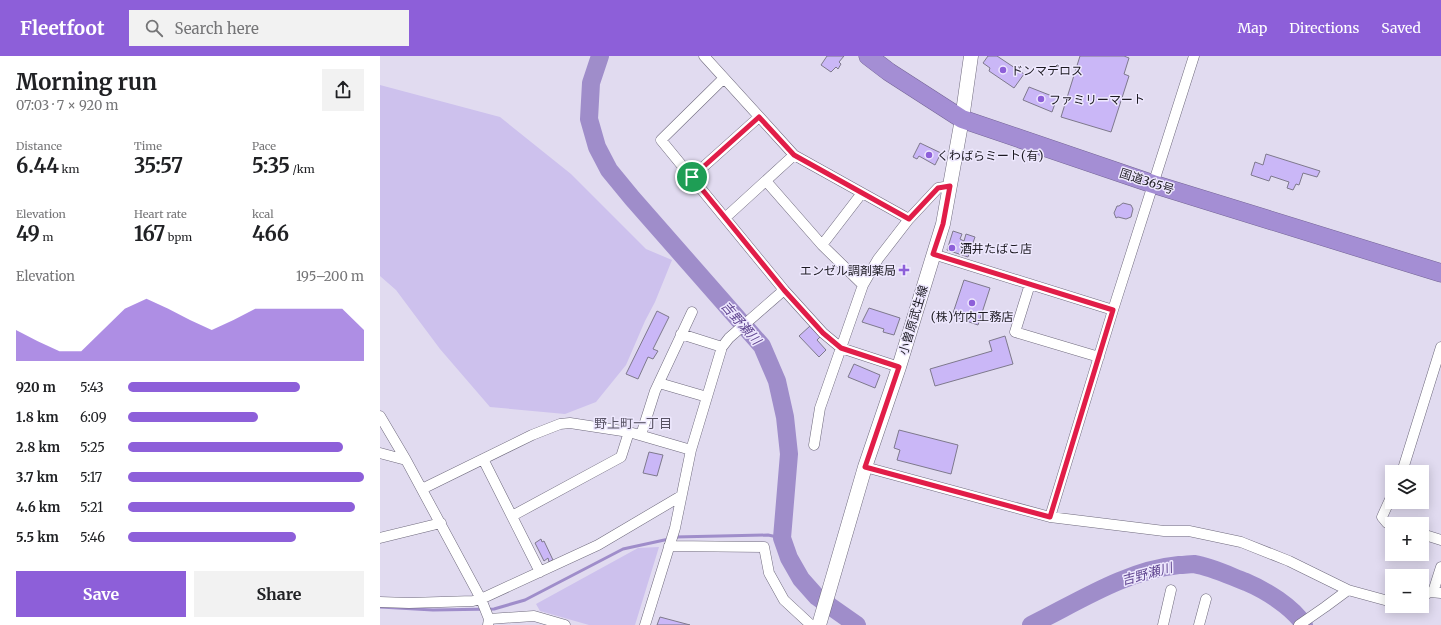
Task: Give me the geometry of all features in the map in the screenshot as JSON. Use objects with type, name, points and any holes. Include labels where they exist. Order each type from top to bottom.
[{"type":"highway","name":"国道365号","points":[[868,56],[889,72],[962,119],[1153,184],[1441,273]]},
{"type":"main road","name":"小曽原武生線","points":[[817,625],[830,590],[865,467],[899,367],[943,224],[962,119],[971,56]]},
{"type":"street","points":[[704,56],[794,155],[909,219]]},
{"type":"street","points":[[1050,517],[1113,310],[1194,56]]},
{"type":"street","points":[[724,78],[661,140],[784,290],[823,333],[841,348],[899,367]]},
{"type":"street","points":[[692,177],[759,117]]},
{"type":"street","points":[[725,218],[794,155]]},
{"type":"street","points":[[766,181],[822,245],[863,285]]},
{"type":"street","points":[[814,445],[820,408],[863,285],[878,260],[909,219],[938,188],[950,186]]},
{"type":"street","points":[[822,245],[862,193]]},
{"type":"street","points":[[933,254],[1113,310]]},
{"type":"street","points":[[1030,284],[1015,332],[1099,358]]},
{"type":"street","points":[[645,625],[669,546],[691,450],[722,347],[729,338],[784,290]]},
{"type":"street","points":[[641,436],[659,383],[692,312]]},
{"type":"street","points":[[682,334],[722,347]]},
{"type":"street","points":[[1404,465],[1441,347]]},
{"type":"street","points":[[659,383],[707,397]]},
{"type":"street","points":[[380,416],[422,488],[481,599],[488,622],[534,616],[564,625]]},
{"type":"street","points":[[422,488],[532,435],[560,424],[570,423],[629,432],[691,450]]},
{"type":"street","points":[[512,516],[621,457],[629,432]]},
{"type":"street","points":[[380,453],[406,460]]},
{"type":"street","points":[[483,459],[540,572]]},
{"type":"street","points":[[865,467],[1050,517],[1164,531],[1189,531],[1241,542],[1289,561],[1348,590],[1385,601]]},
{"type":"street","points":[[380,602],[409,603],[473,601],[481,599],[598,545],[681,496]]},
{"type":"street","points":[[1385,509],[1382,517],[1385,521]]},
{"type":"street","points":[[380,538],[440,523]]},
{"type":"street","points":[[1429,536],[1441,540]]},
{"type":"street","points":[[669,546],[764,547],[769,572],[784,600],[817,625]]},
{"type":"street","points":[[1437,593],[1441,567]]},
{"type":"street","points":[[1163,625],[1171,590]]},
{"type":"street","points":[[1298,625],[1348,590]]},
{"type":"street","points":[[1199,625],[1206,599]]},
{"type":"shaded area","points":[[380,85],[500,117],[571,174],[646,249],[672,260],[655,302],[626,365],[596,402],[565,414],[490,407],[440,349],[396,290],[380,276]]},
{"type":"shaded area","points":[[659,547],[635,625],[589,625],[540,611],[536,604],[638,548]]},
{"type":"building","points":[[827,56],[844,56],[839,62],[841,64],[838,69],[836,67],[831,72],[821,65]]},
{"type":"building","points":[[988,56],[997,56],[1024,74],[1014,88],[989,71],[990,68],[983,63]]},
{"type":"building","points":[[1080,56],[1124,56],[1129,58],[1124,74],[1129,76],[1111,132],[1061,117]]},
{"type":"building","points":[[1029,87],[1057,98],[1052,112],[1023,100]]},
{"type":"building","points":[[920,143],[941,153],[935,165],[919,156],[917,159],[913,157]]},
{"type":"building","points":[[1266,154],[1320,171],[1317,177],[1303,173],[1299,185],[1296,184],[1293,190],[1287,188],[1289,182],[1271,176],[1269,181],[1251,175],[1255,162],[1263,165]]},
{"type":"building","points":[[1123,203],[1131,205],[1133,209],[1131,217],[1126,219],[1116,218],[1114,213],[1117,206]]},
{"type":"building","points":[[953,231],[962,234],[960,239],[964,241],[966,234],[975,237],[968,257],[947,250]]},
{"type":"building","points":[[964,280],[990,288],[978,325],[952,316]]},
{"type":"building","points":[[869,308],[900,318],[894,335],[883,332],[884,329],[862,322]]},
{"type":"building","points":[[657,311],[669,317],[653,349],[658,351],[653,359],[648,357],[638,379],[626,374]]},
{"type":"building","points":[[810,326],[820,337],[817,340],[826,350],[819,357],[799,336]]},
{"type":"building","points":[[1005,336],[1013,364],[935,386],[930,369],[992,351],[989,341]]},
{"type":"building","points":[[854,364],[880,375],[875,388],[848,377]]},
{"type":"building","points":[[899,430],[958,445],[951,474],[897,460],[900,450],[894,448]]},
{"type":"building","points":[[649,452],[663,455],[657,476],[643,473]]},
{"type":"building","points":[[541,539],[542,542],[544,541],[553,560],[549,562],[548,558],[544,561],[535,543]]},
{"type":"building","points":[[660,617],[690,625],[657,625]]},
{"type":"waterway","name":"吉野瀬川","points":[[600,56],[591,83],[589,119],[597,147],[609,170],[632,198],[762,346],[777,381],[785,417],[789,454],[782,538],[789,558],[801,579],[817,597],[857,625]]},
{"type":"waterway","points":[[675,537],[768,535],[782,538]]},
{"type":"waterway","points":[[380,607],[433,610],[494,609],[525,600],[623,549],[669,539]]},
{"type":"waterway","name":"吉野瀬川","points":[[1031,625],[1121,580],[1159,568],[1194,564],[1221,572],[1262,590],[1286,606],[1304,625]]},
{"type":"place","name":"ドンマデロス","points":[[1003,70]]},
{"type":"place","name":"ファミリーマート","points":[[1041,99]]},
{"type":"place","name":"くわばらミート(有)","points":[[929,155]]},
{"type":"place","name":"酒井たばこ店","points":[[952,248]]},
{"type":"place","name":"エンゼル調剤薬局","points":[[904,270]]},
{"type":"place","name":"(株)竹内工務店","points":[[972,303]]},
{"type":"district","name":"野上町一丁目","points":[[633,423]]},
{"type":"route","points":[[759,117],[794,155],[909,219],[938,188],[950,186],[943,224],[933,254],[1113,310],[1050,517],[865,467],[899,367],[841,348],[823,333],[784,290],[692,177],[759,117]]}]
